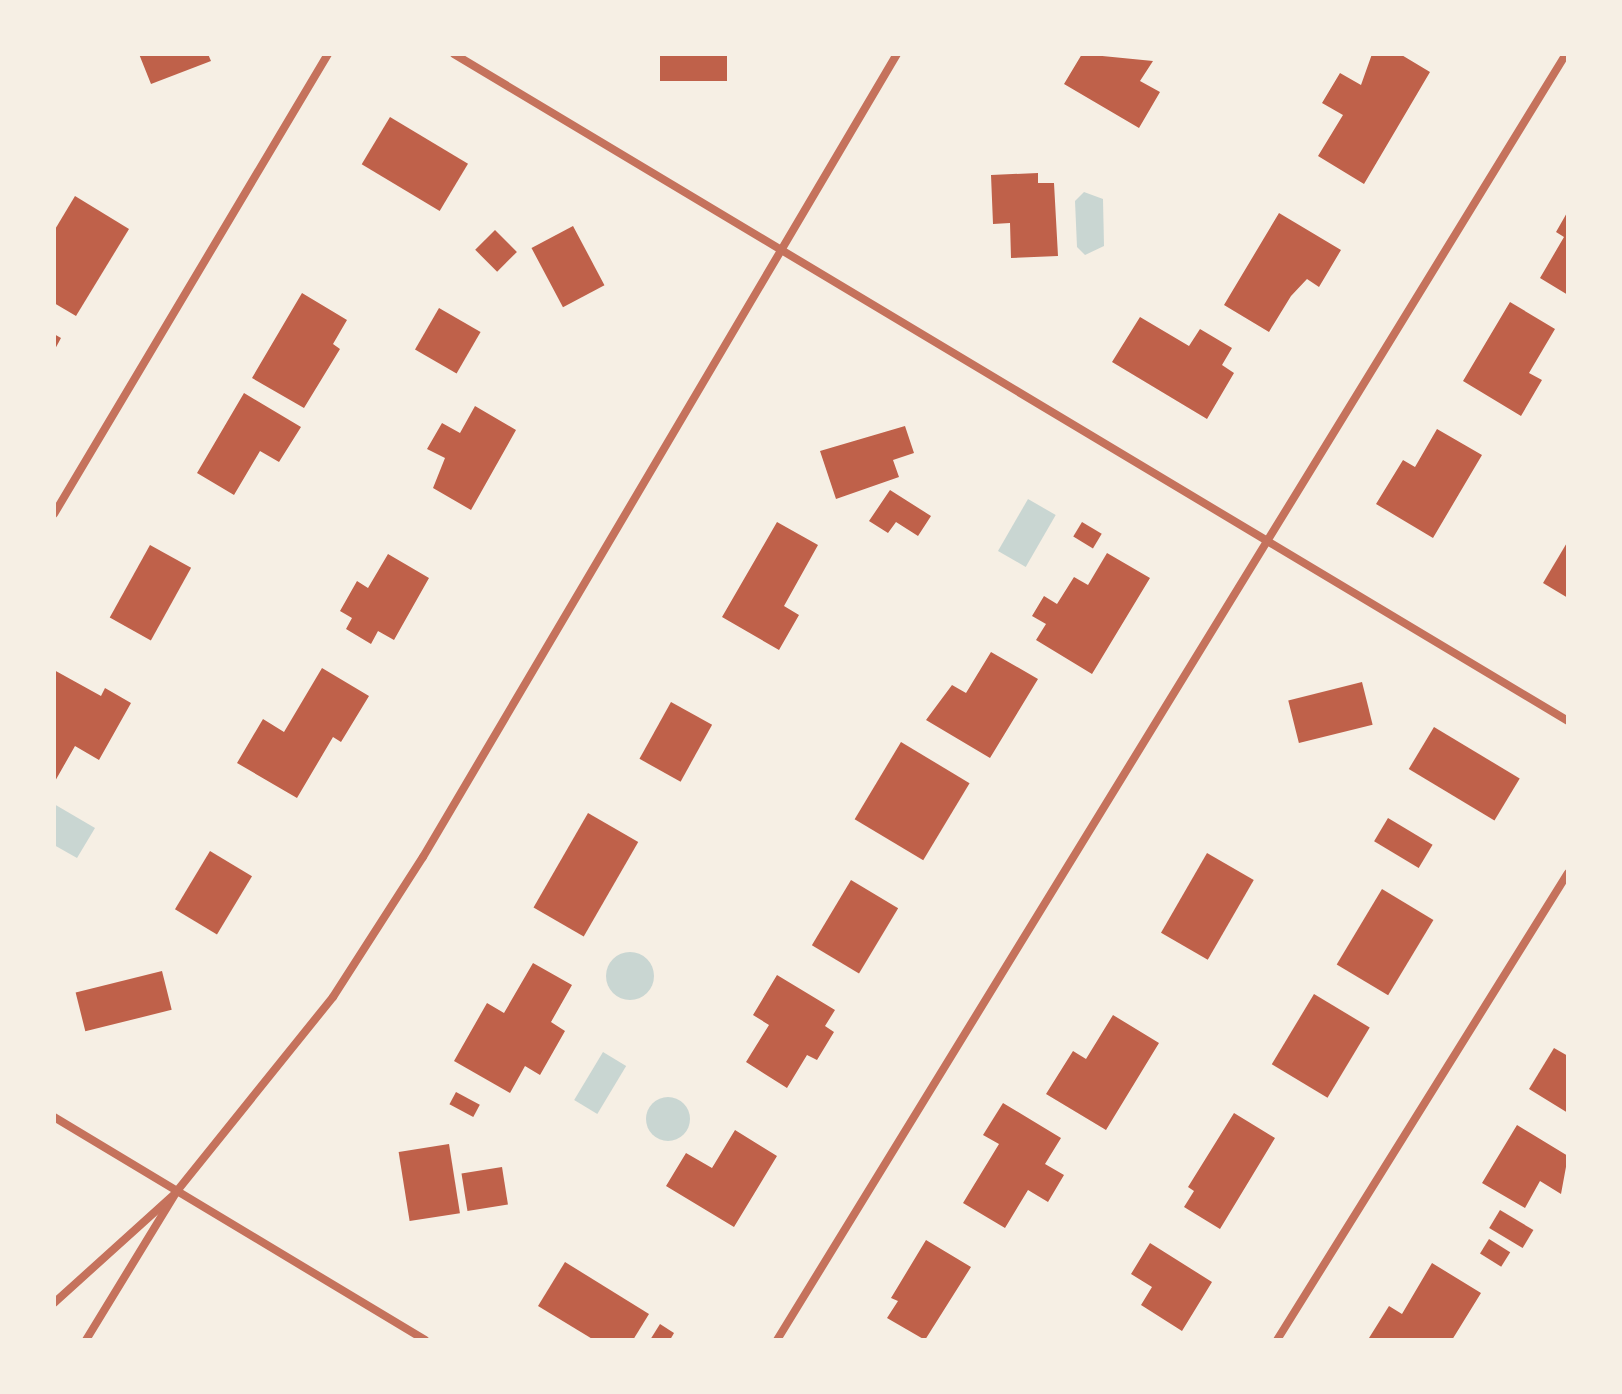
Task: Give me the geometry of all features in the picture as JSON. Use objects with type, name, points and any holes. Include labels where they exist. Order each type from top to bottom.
[{"type":"street","points":[[54,514],[328,54]]},
{"type":"street","points":[[454,54],[779,252],[1568,721]]},
{"type":"street","points":[[86,1340],[177,1191],[333,997],[897,54]]},
{"type":"street","points":[[777,1340],[1566,54]]},
{"type":"street","points":[[1277,1340],[1568,873]]},
{"type":"street","points":[[54,1117],[425,1340]]},
{"type":"street","points":[[54,1303],[177,1191]]},
{"type":"shaded area","points":[[1084,192],[1103,199],[1104,246],[1085,255],[1077,247],[1075,201]]},
{"type":"shaded area","points":[[1028,499],[1056,515],[1026,567],[998,551]]},
{"type":"shaded area","points":[[54,804],[95,828],[77,858],[54,845]]},
{"type":"shaded area","points":[[630,952],[647,959],[654,976],[647,993],[630,1000],[613,993],[606,976],[613,959]]},
{"type":"shaded area","points":[[603,1052],[626,1066],[597,1114],[574,1100]]},
{"type":"shaded area","points":[[668,1097],[683,1104],[690,1119],[683,1134],[668,1141],[653,1134],[646,1119],[653,1104]]},
{"type":"building","points":[[139,54],[208,54],[211,61],[151,84]]},
{"type":"building","points":[[660,54],[727,54],[727,81],[660,81]]},
{"type":"building","points":[[1082,54],[1153,61],[1140,81],[1160,92],[1139,128],[1064,84]]},
{"type":"building","points":[[1372,54],[1400,54],[1430,72],[1364,184],[1318,156],[1343,115],[1322,103],[1340,73],[1361,85]]},
{"type":"building","points":[[390,117],[468,164],[440,211],[362,164]]},
{"type":"building","points":[[1038,173],[1038,183],[1054,183],[1058,256],[1011,258],[1010,223],[993,224],[991,175]]},
{"type":"building","points":[[75,196],[129,229],[76,316],[54,303],[54,231]]},
{"type":"building","points":[[1568,211],[1568,295],[1540,278],[1564,237],[1556,232]]},
{"type":"building","points":[[1279,213],[1341,250],[1319,287],[1307,279],[1291,296],[1269,332],[1224,305]]},
{"type":"building","points":[[573,226],[604,285],[563,307],[532,248]]},
{"type":"building","points":[[495,230],[517,252],[497,272],[475,250]]},
{"type":"building","points":[[302,293],[347,320],[333,344],[340,349],[304,408],[252,378]]},
{"type":"building","points":[[1510,302],[1555,329],[1529,373],[1542,380],[1521,416],[1463,381]]},
{"type":"building","points":[[439,308],[481,332],[457,374],[415,350]]},
{"type":"building","points":[[1140,317],[1189,346],[1200,329],[1232,348],[1222,365],[1234,373],[1207,419],[1112,362]]},
{"type":"building","points":[[54,334],[61,338],[54,351]]},
{"type":"building","points":[[244,393],[301,427],[279,462],[260,451],[234,495],[197,473]]},
{"type":"building","points":[[475,406],[516,430],[471,510],[433,488],[445,458],[427,449],[442,423],[460,433]]},
{"type":"building","points":[[905,426],[914,453],[893,460],[899,477],[836,499],[820,451]]},
{"type":"building","points":[[1437,429],[1482,455],[1433,538],[1376,504],[1403,460],[1415,467]]},
{"type":"building","points":[[890,490],[931,516],[918,536],[896,522],[888,533],[869,521]]},
{"type":"building","points":[[777,522],[818,545],[784,606],[799,615],[779,650],[722,617]]},
{"type":"building","points":[[1082,522],[1102,534],[1093,548],[1073,537]]},
{"type":"building","points":[[1568,541],[1568,598],[1543,583]]},
{"type":"building","points":[[150,545],[191,568],[151,640],[110,618]]},
{"type":"building","points":[[1107,553],[1150,578],[1092,674],[1036,640],[1046,624],[1032,616],[1044,596],[1057,604],[1074,577],[1088,585]]},
{"type":"building","points":[[388,554],[429,578],[394,640],[378,631],[371,644],[346,629],[352,618],[340,611],[357,581],[368,588]]},
{"type":"building","points":[[991,652],[1038,679],[990,758],[926,720],[952,685],[966,693]]},
{"type":"building","points":[[322,668],[369,696],[341,742],[333,737],[297,798],[237,763],[263,719],[284,732]]},
{"type":"building","points":[[54,670],[101,696],[105,688],[131,703],[99,760],[75,746],[54,783]]},
{"type":"building","points":[[1362,682],[1373,725],[1299,743],[1288,700]]},
{"type":"building","points":[[671,702],[712,725],[681,782],[639,759]]},
{"type":"building","points":[[1434,727],[1520,779],[1494,821],[1409,769]]},
{"type":"building","points":[[901,742],[970,783],[923,860],[855,819]]},
{"type":"building","points":[[588,813],[638,842],[584,936],[534,907]]},
{"type":"building","points":[[1388,818],[1433,845],[1419,868],[1374,841]]},
{"type":"building","points":[[210,851],[252,876],[217,935],[175,909]]},
{"type":"building","points":[[1207,853],[1254,880],[1208,960],[1161,933]]},
{"type":"building","points":[[851,880],[898,908],[859,973],[812,945]]},
{"type":"building","points":[[1382,889],[1433,920],[1388,995],[1337,964]]},
{"type":"building","points":[[533,963],[572,985],[551,1022],[565,1031],[540,1075],[525,1066],[510,1093],[454,1061],[487,1003],[504,1013]]},
{"type":"building","points":[[162,971],[172,1010],[85,1031],[76,993]]},
{"type":"building","points":[[777,975],[835,1010],[825,1026],[834,1032],[817,1060],[807,1055],[787,1088],[746,1062],[769,1025],[753,1015]]},
{"type":"building","points":[[1314,994],[1370,1027],[1327,1098],[1272,1064]]},
{"type":"building","points":[[1113,1015],[1159,1043],[1106,1130],[1046,1094],[1073,1051],[1086,1059]]},
{"type":"building","points":[[1554,1048],[1568,1056],[1568,1113],[1529,1089]]},
{"type":"building","points":[[456,1092],[480,1105],[473,1117],[449,1104]]},
{"type":"building","points":[[1003,1103],[1061,1138],[1045,1164],[1064,1175],[1048,1202],[1028,1190],[1005,1228],[963,1203],[999,1144],[983,1135]]},
{"type":"building","points":[[1234,1113],[1275,1138],[1220,1229],[1184,1207],[1194,1191],[1188,1187]]},
{"type":"building","points":[[1517,1125],[1568,1156],[1561,1194],[1540,1181],[1525,1208],[1482,1183]]},
{"type":"building","points":[[735,1130],[777,1156],[734,1227],[666,1186],[686,1153],[712,1168]]},
{"type":"building","points":[[449,1144],[460,1213],[410,1221],[399,1152]]},
{"type":"building","points":[[502,1167],[508,1205],[467,1211],[462,1173]]},
{"type":"building","points":[[1500,1210],[1533,1230],[1523,1248],[1489,1228]]},
{"type":"building","points":[[1489,1239],[1510,1252],[1501,1267],[1480,1253]]},
{"type":"building","points":[[926,1240],[971,1267],[925,1340],[887,1318],[898,1301],[891,1298]]},
{"type":"building","points":[[1150,1243],[1212,1282],[1182,1331],[1141,1305],[1152,1287],[1131,1274]]},
{"type":"building","points":[[565,1262],[649,1314],[633,1340],[594,1340],[538,1306]]},
{"type":"building","points":[[1432,1263],[1481,1293],[1452,1340],[1369,1338],[1389,1306],[1402,1314]]},
{"type":"building","points":[[660,1324],[674,1333],[670,1340],[650,1340]]}]
